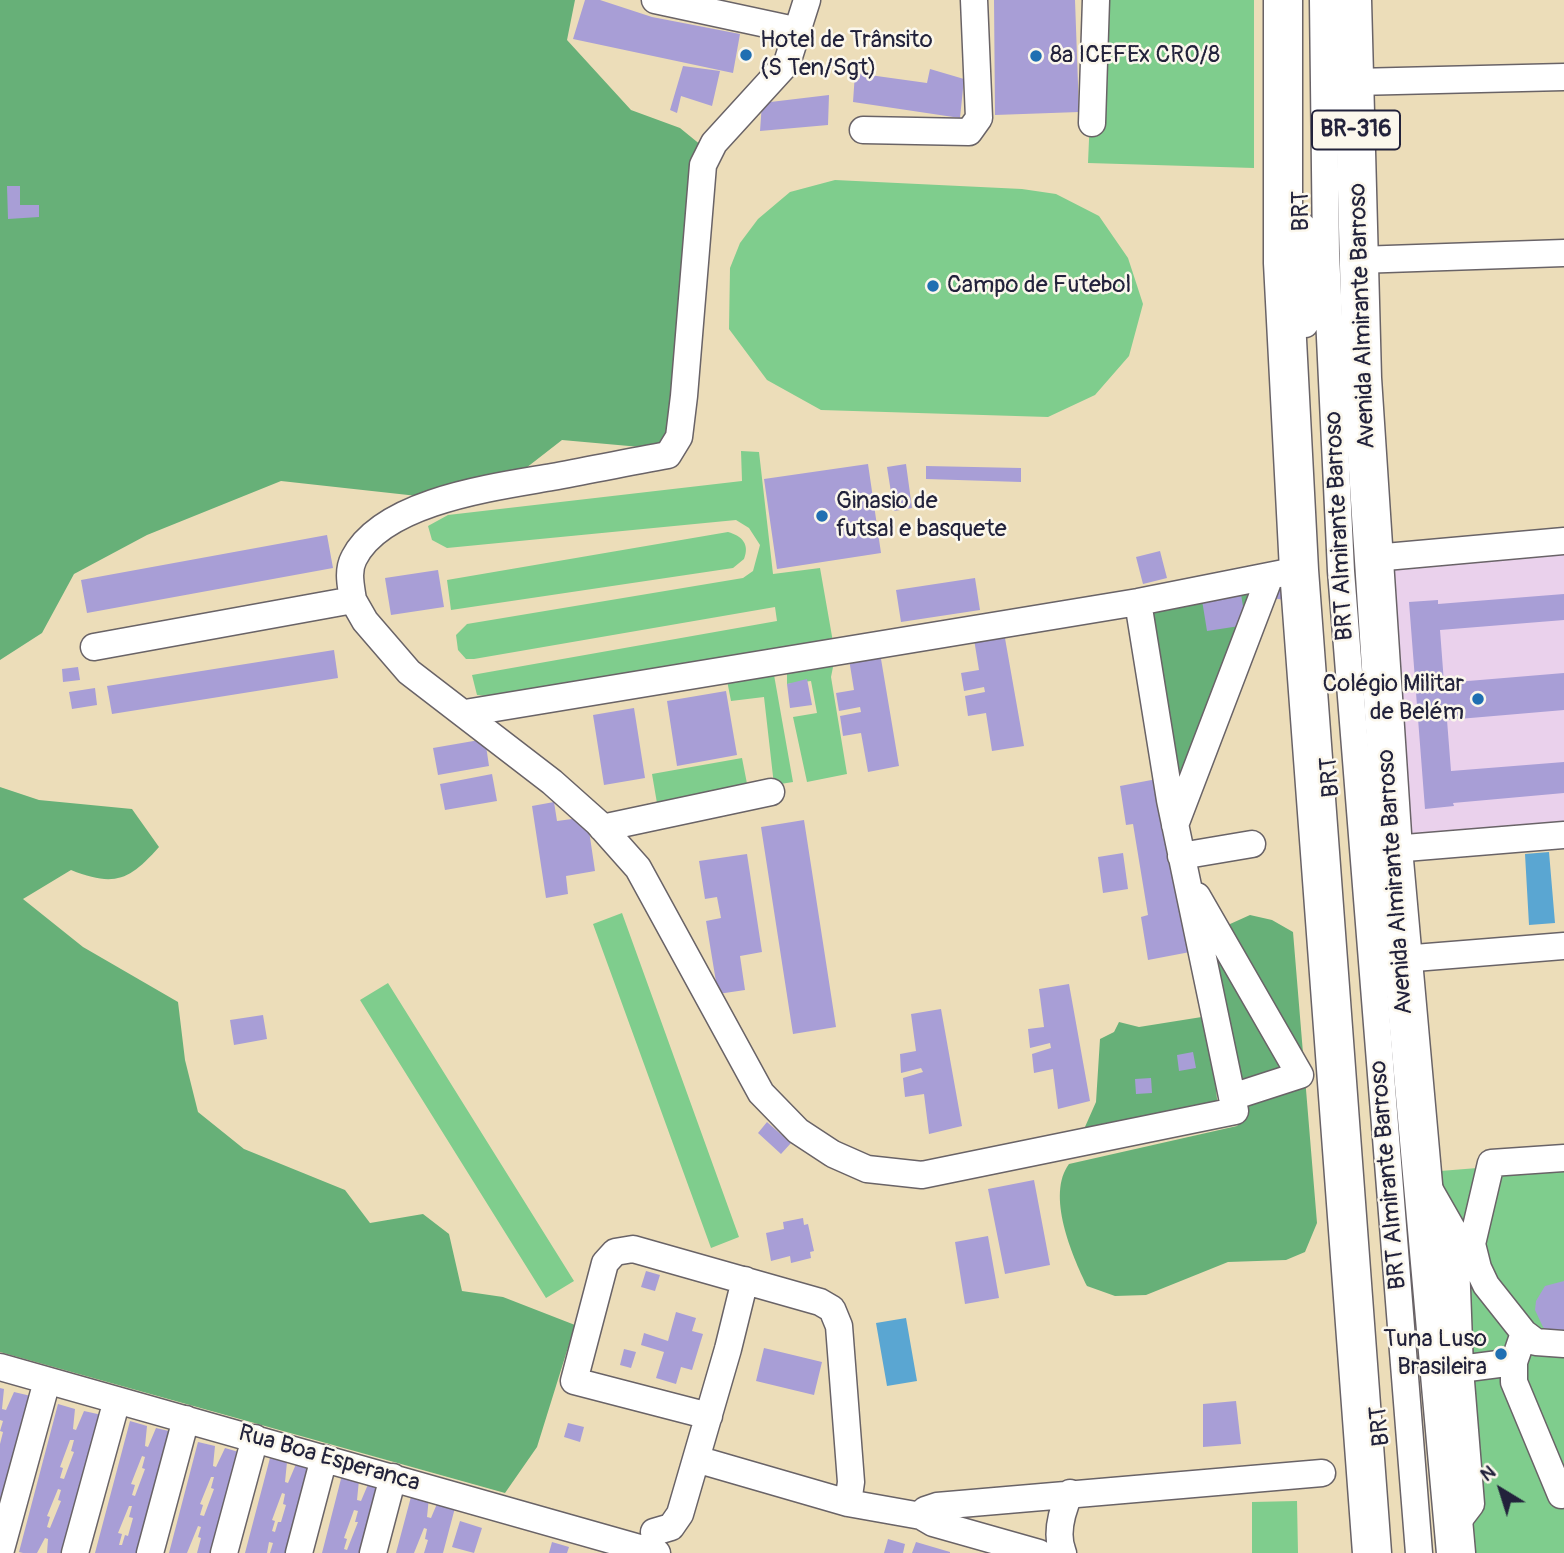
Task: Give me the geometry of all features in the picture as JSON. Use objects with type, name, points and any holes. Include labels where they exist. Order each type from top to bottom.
[{"type":"highway","points":[[1283,0],[1284,573],[1372,1553]]},
{"type":"highway","name":"Avenida Almirante Barroso","points":[[1352,0],[1362,378],[1393,849],[1420,1175],[1456,1539]]},
{"type":"street","points":[[655,0],[799,31]]},
{"type":"street","points":[[807,0],[799,31],[786,63],[714,143],[703,165],[696,271],[679,437],[668,455],[489,488],[429,503],[381,529],[363,544],[352,560],[350,576],[353,600],[365,621],[409,673],[465,713],[552,782],[602,828],[638,868],[761,1093],[798,1131],[833,1154],[867,1169],[922,1175],[1234,1111],[1175,825],[1138,602]]},
{"type":"street","points":[[863,130],[969,132],[979,118],[974,0]]},
{"type":"street","points":[[1092,122],[1096,0]]},
{"type":"street","name":"BRT","points":[[1300,0],[1302,254],[1317,571],[1342,942],[1391,1553]]},
{"type":"street","name":"BRT Almirante Barroso","points":[[1323,0],[1326,253],[1342,571],[1419,1553]]},
{"type":"street","points":[[1355,82],[1564,77]]},
{"type":"street","points":[[1358,260],[1564,253]]},
{"type":"street","points":[[1374,558],[1564,541]]},
{"type":"street","points":[[465,713],[1138,602],[1284,573]]},
{"type":"street","points":[[1175,825],[1284,573]]},
{"type":"street","points":[[94,647],[353,600]]},
{"type":"street","points":[[602,828],[771,792]]},
{"type":"street","points":[[1393,849],[1564,835]]},
{"type":"street","points":[[1184,866],[1252,844]]},
{"type":"street","points":[[1184,866],[1300,1075],[1232,1097]]},
{"type":"street","points":[[1402,958],[1564,946]]},
{"type":"street","points":[[1456,1539],[1471,1504],[1460,1369],[1466,1227],[1491,1163],[1564,1158]]},
{"type":"street","points":[[1420,1175],[1466,1227],[1486,1285],[1524,1333],[1536,1342],[1564,1344]]},
{"type":"street","points":[[709,1416],[574,1381],[601,1276],[609,1257],[621,1250],[633,1249],[745,1280],[820,1302],[832,1309],[838,1320],[851,1482],[848,1503]]},
{"type":"street","points":[[656,1543],[676,1521],[709,1416],[745,1280]]},
{"type":"street","points":[[1524,1333],[1514,1362],[1514,1382],[1562,1495]]},
{"type":"street","points":[[1460,1369],[1514,1362]]},
{"type":"street","name":"Rua Boa Esperanca","points":[[0,1367],[393,1477],[607,1546],[656,1543]]},
{"type":"street","points":[[0,1553],[47,1381]]},
{"type":"street","points":[[75,1553],[117,1400]]},
{"type":"street","points":[[150,1553],[186,1419]]},
{"type":"street","points":[[224,1553],[255,1438]]},
{"type":"street","points":[[299,1553],[324,1458]]},
{"type":"street","points":[[696,1460],[848,1503],[921,1516],[933,1522],[1039,1553]]},
{"type":"street","points":[[921,1516],[925,1510],[937,1506],[1322,1473]]},
{"type":"street","points":[[373,1553],[393,1477]]},
{"type":"street","points":[[1063,1553],[1060,1545],[1060,1525],[1070,1493]]},
{"type":"shaded area","name":"Colégio Militar de Belém","points":[[1564,528],[1564,841],[1404,855],[1382,547]]},
{"type":"green space","points":[[0,0],[575,0],[567,40],[631,110],[680,128],[707,150],[685,451],[562,440],[481,503],[281,481],[147,535],[74,574],[42,633],[0,660]]},
{"type":"green space","points":[[1095,0],[1254,0],[1254,168],[1088,163]]},
{"type":"green space","name":"Campo de Futebol","points":[[835,180],[1022,189],[1056,194],[1099,216],[1128,258],[1143,304],[1129,356],[1095,395],[1048,417],[821,410],[767,380],[729,329],[730,268],[740,243],[758,219],[790,192]]},
{"type":"green space","points":[[741,451],[759,452],[773,574],[820,568],[833,642],[502,698],[477,695],[472,675],[777,621],[775,607],[474,659],[466,659],[458,650],[456,635],[467,624],[743,578],[753,571],[760,545],[749,528],[736,520],[447,548],[432,540],[428,526],[448,515],[742,481]]},
{"type":"green space","points":[[728,532],[741,538],[746,549],[744,559],[733,568],[451,610],[447,580]]},
{"type":"green space","points":[[1258,585],[1176,813],[1145,605]]},
{"type":"green space","points":[[835,657],[831,677],[847,774],[807,782],[793,717],[817,713],[811,681],[787,684],[787,667]]},
{"type":"green space","points":[[771,658],[793,782],[774,785],[764,697],[731,701],[725,670]]},
{"type":"green space","points":[[742,758],[749,794],[658,809],[652,774]]},
{"type":"green space","points":[[0,787],[39,800],[132,809],[159,847],[139,867],[120,878],[99,878],[71,870],[23,899],[83,947],[178,1002],[185,1060],[198,1112],[244,1149],[345,1190],[370,1223],[423,1214],[449,1234],[462,1291],[503,1297],[575,1325],[537,1447],[505,1493],[0,1352]]},
{"type":"green space","points":[[622,913],[739,1237],[711,1248],[593,924]]},
{"type":"green space","points":[[1250,915],[1272,920],[1293,932],[1317,1223],[1305,1252],[1286,1260],[1228,1262],[1146,1295],[1115,1296],[1087,1286],[1069,1242],[1061,1208],[1060,1192],[1069,1164],[1237,1126],[1246,1116],[1211,958],[1219,929]]},
{"type":"green space","points":[[388,983],[574,1281],[546,1298],[360,1000]]},
{"type":"green space","points":[[1208,1016],[1218,1108],[1081,1136],[1096,1102],[1100,1039],[1114,1032],[1119,1022],[1139,1027]]},
{"type":"green space","name":"Tuna Luso Brasileira","points":[[1564,1161],[1564,1553],[1456,1553],[1428,1172]]},
{"type":"green space","points":[[1297,1501],[1298,1553],[1252,1553],[1252,1502]]},
{"type":"water","points":[[1549,852],[1555,923],[1529,925],[1525,854]]},
{"type":"water","points":[[906,1318],[917,1381],[887,1386],[876,1323]]},
{"type":"building","points":[[585,0],[600,0],[652,17],[740,34],[733,73],[573,39]]},
{"type":"building","name":"8ª ICEFEx CRO/8","points":[[994,0],[1075,0],[1079,112],[995,115]]},
{"type":"building","points":[[683,66],[720,71],[712,106],[681,96],[677,113],[670,110]]},
{"type":"building","points":[[930,69],[964,79],[960,118],[853,102],[855,73],[927,83]]},
{"type":"building","points":[[829,95],[828,125],[760,131],[762,103]]},
{"type":"building","points":[[7,186],[20,186],[20,205],[39,205],[39,217],[8,219]]},
{"type":"building","name":"Ginasio de futsal e basquete","points":[[868,464],[881,553],[777,569],[764,479]]},
{"type":"building","points":[[906,464],[912,508],[894,511],[887,467]]},
{"type":"building","points":[[926,466],[1021,468],[1021,482],[926,479]]},
{"type":"building","points":[[327,535],[333,568],[87,613],[81,580]]},
{"type":"building","points":[[1160,551],[1167,578],[1143,584],[1136,557]]},
{"type":"building","points":[[438,570],[444,607],[391,615],[385,578]]},
{"type":"building","points":[[975,578],[980,610],[901,622],[896,590]]},
{"type":"building","points":[[1274,585],[1287,588],[1285,600],[1271,598]]},
{"type":"building","points":[[1241,594],[1246,625],[1207,631],[1202,600]]},
{"type":"building","points":[[1564,594],[1564,620],[1440,630],[1444,683],[1564,673],[1564,710],[1447,720],[1451,771],[1564,762],[1564,793],[1453,803],[1454,806],[1425,809],[1409,602],[1438,600],[1438,604]]},
{"type":"building","points":[[1003,627],[1024,746],[992,751],[986,713],[968,716],[965,696],[985,692],[984,687],[964,691],[961,673],[979,670],[973,633]]},
{"type":"building","points":[[879,647],[899,766],[868,772],[861,733],[843,736],[840,716],[861,712],[860,707],[839,711],[836,693],[854,690],[848,653]]},
{"type":"building","points":[[334,650],[338,678],[112,714],[107,686]]},
{"type":"building","points":[[78,667],[80,680],[63,682],[62,669]]},
{"type":"building","points":[[807,679],[812,705],[790,708],[787,684]]},
{"type":"building","points":[[95,688],[97,705],[72,709],[69,692]]},
{"type":"building","points":[[726,691],[737,755],[677,766],[667,701]]},
{"type":"building","points":[[634,708],[645,778],[604,785],[593,715]]},
{"type":"building","points":[[485,739],[489,766],[438,775],[433,748]]},
{"type":"building","points":[[492,774],[497,801],[445,810],[440,784]]},
{"type":"building","points":[[1162,778],[1190,952],[1148,960],[1141,917],[1148,915],[1133,824],[1126,825],[1120,786]]},
{"type":"building","points":[[554,802],[557,821],[587,817],[595,871],[566,876],[568,894],[546,898],[532,806]]},
{"type":"building","points":[[804,820],[836,1027],[793,1034],[761,827]]},
{"type":"building","points":[[1123,853],[1128,889],[1103,893],[1098,857]]},
{"type":"building","points":[[747,854],[762,952],[740,956],[745,990],[718,994],[706,921],[721,918],[717,897],[705,899],[699,861]]},
{"type":"building","points":[[1069,984],[1090,1101],[1058,1109],[1053,1069],[1034,1073],[1032,1054],[1051,1048],[1050,1043],[1030,1048],[1028,1029],[1044,1027],[1039,989]]},
{"type":"building","points":[[941,1009],[962,1126],[929,1134],[924,1094],[905,1097],[903,1078],[923,1072],[921,1068],[901,1073],[900,1054],[916,1051],[911,1014]]},
{"type":"building","points":[[263,1015],[267,1039],[234,1045],[230,1020]]},
{"type":"building","points":[[1193,1052],[1196,1068],[1179,1071],[1177,1055]]},
{"type":"building","points":[[1151,1078],[1152,1093],[1136,1094],[1135,1079]]},
{"type":"building","points":[[767,1122],[791,1143],[781,1154],[758,1133]]},
{"type":"building","points":[[1034,1180],[1050,1265],[1005,1274],[988,1189]]},
{"type":"building","points":[[803,1218],[804,1225],[808,1224],[814,1251],[810,1252],[811,1258],[791,1263],[790,1256],[771,1261],[766,1233],[784,1229],[783,1222]]},
{"type":"building","points":[[988,1236],[999,1298],[965,1304],[955,1242]]},
{"type":"building","points":[[646,1271],[660,1275],[655,1291],[641,1287]]},
{"type":"building","points":[[1564,1281],[1564,1335],[1550,1333],[1543,1327],[1535,1310],[1536,1301],[1545,1286]]},
{"type":"building","points":[[676,1312],[696,1318],[692,1331],[703,1334],[692,1370],[681,1367],[676,1384],[656,1378],[664,1352],[641,1345],[644,1333],[668,1341]]},
{"type":"building","points":[[764,1348],[822,1362],[814,1395],[756,1381]]},
{"type":"building","points":[[624,1349],[636,1352],[631,1368],[620,1365]]},
{"type":"building","points":[[0,1388],[4,1389],[2,1409],[6,1410],[14,1392],[31,1396],[0,1510],[0,1444],[3,1432],[0,1431],[3,1421],[0,1420]]},
{"type":"building","points":[[1236,1401],[1241,1444],[1203,1447],[1203,1404]]},
{"type":"building","points":[[58,1404],[75,1409],[73,1429],[76,1430],[84,1411],[102,1415],[66,1553],[47,1553],[48,1539],[45,1538],[37,1553],[19,1552]],"holes":[[[70,1440],[74,1440],[71,1451],[74,1452],[64,1479],[60,1478],[63,1468],[60,1467]],[[58,1489],[61,1490],[58,1500],[61,1501],[50,1528],[47,1527],[50,1517],[47,1516]]]},
{"type":"building","points":[[130,1421],[147,1426],[145,1446],[148,1447],[156,1428],[173,1432],[142,1553],[95,1553]],"holes":[[[142,1456],[145,1457],[142,1468],[145,1469],[135,1496],[132,1495],[135,1485],[131,1484]],[[129,1506],[132,1506],[129,1517],[133,1518],[128,1536],[125,1535],[122,1545],[119,1545],[122,1534],[118,1533]]]},
{"type":"building","points":[[568,1423],[584,1427],[580,1442],[564,1437]]},
{"type":"building","points":[[198,1442],[215,1446],[213,1466],[216,1467],[225,1448],[242,1453],[215,1553],[197,1553],[201,1538],[198,1537],[201,1527],[198,1526],[187,1553],[169,1553]],"holes":[[[211,1477],[214,1477],[211,1488],[214,1489],[204,1516],[200,1515],[203,1505],[200,1504]]]},
{"type":"building","points":[[270,1458],[287,1462],[285,1482],[288,1483],[296,1464],[314,1469],[292,1553],[270,1553],[273,1543],[269,1542],[267,1553],[245,1553]],"holes":[[[282,1493],[285,1494],[283,1504],[286,1505],[275,1532],[272,1531],[275,1521],[272,1520]]]},
{"type":"building","points":[[342,1475],[359,1480],[357,1500],[361,1501],[369,1482],[386,1486],[368,1553],[322,1553]],"holes":[[[354,1510],[358,1511],[355,1522],[358,1522],[347,1550],[344,1549],[347,1539],[344,1538]]]},
{"type":"building","points":[[412,1493],[429,1497],[427,1517],[431,1518],[439,1499],[456,1504],[443,1553],[424,1553],[428,1540],[425,1539],[427,1529],[424,1528],[414,1553],[396,1553]]},
{"type":"building","points":[[460,1521],[482,1528],[474,1553],[452,1547]]},
{"type":"building","points":[[888,1539],[905,1544],[903,1553],[884,1553]]},
{"type":"building","points":[[552,1542],[569,1547],[567,1553],[549,1553]]},
{"type":"building","points":[[916,1542],[950,1552],[950,1553],[912,1553]]},
{"type":"place","name":"Hotel de Trânsito (S Ten/Sgt)","points":[[746,55]]},
{"type":"place","name":"8ª ICEFEx CRO/8","points":[[1036,56]]},
{"type":"place","name":"Campo de Futebol","points":[[933,286]]},
{"type":"place","name":"Ginasio de futsal e basquete","points":[[822,516]]},
{"type":"place","name":"Colégio Militar de Belém","points":[[1478,699]]},
{"type":"place","name":"Tuna Luso Brasileira","points":[[1501,1354]]}]
